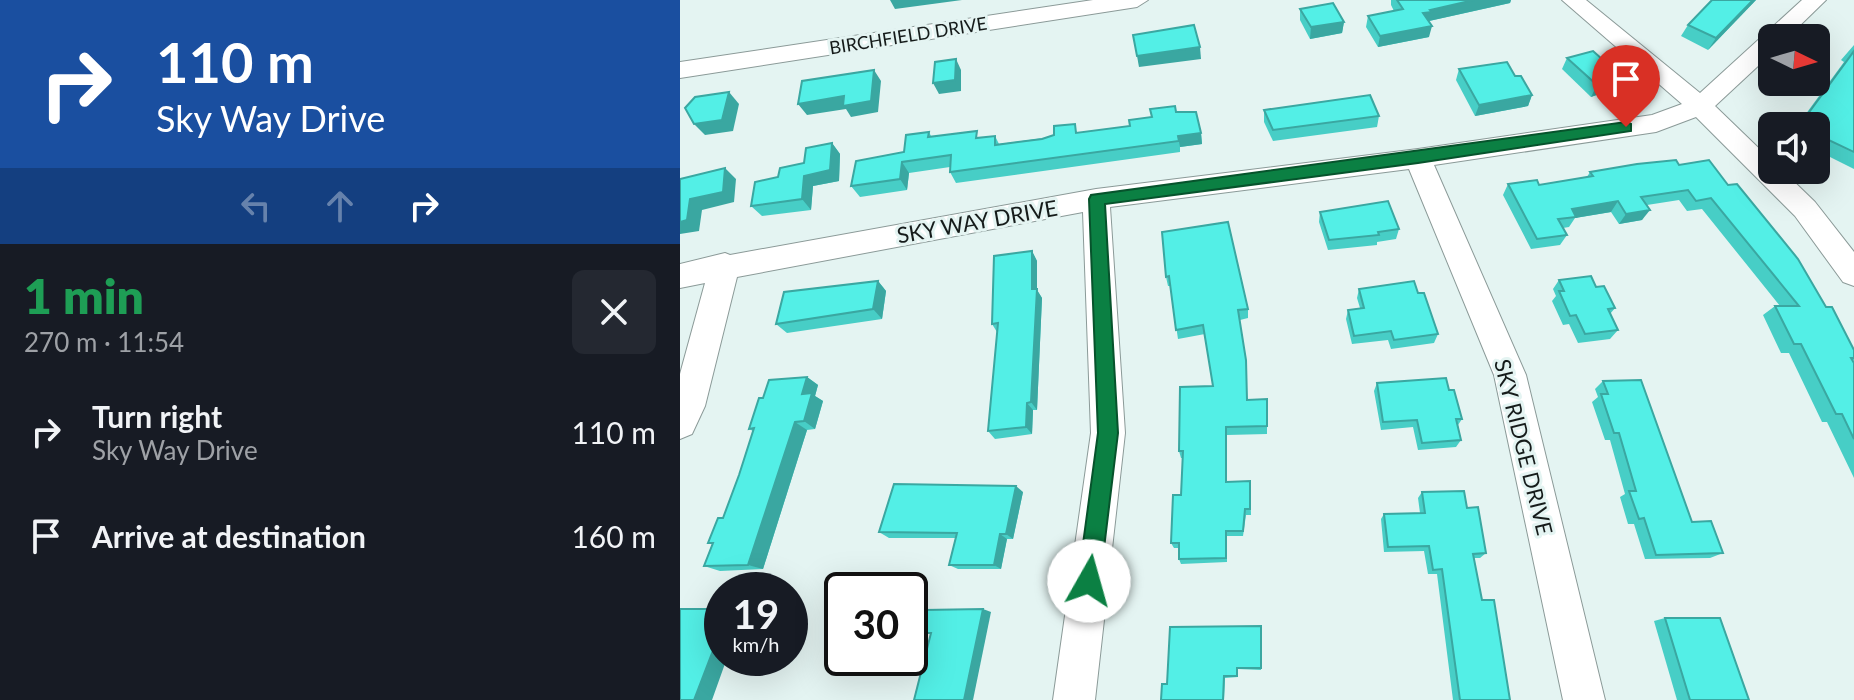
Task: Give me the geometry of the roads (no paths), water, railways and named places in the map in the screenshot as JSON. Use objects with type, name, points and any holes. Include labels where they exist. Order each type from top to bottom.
[{"type":"street","name":"BIRCHFIELD DRIVE","points":[[680,70],[1137,0]]},
{"type":"street","points":[[1573,0],[1700,106],[1805,209],[1854,274]]},
{"type":"street","name":"SKY WAY DRIVE","points":[[1789,24],[1815,0]]},
{"type":"street","name":"SKY WAY DRIVE","points":[[680,276],[725,265],[1096,199],[1418,158],[1656,123],[1700,106],[1758,53]]},
{"type":"street","name":"SKY RIDGE DRIVE","points":[[1418,158],[1510,375],[1584,700]]},
{"type":"street","points":[[1074,700],[1108,433],[1096,199]]},
{"type":"street","points":[[680,423],[688,406],[725,265]]}]
